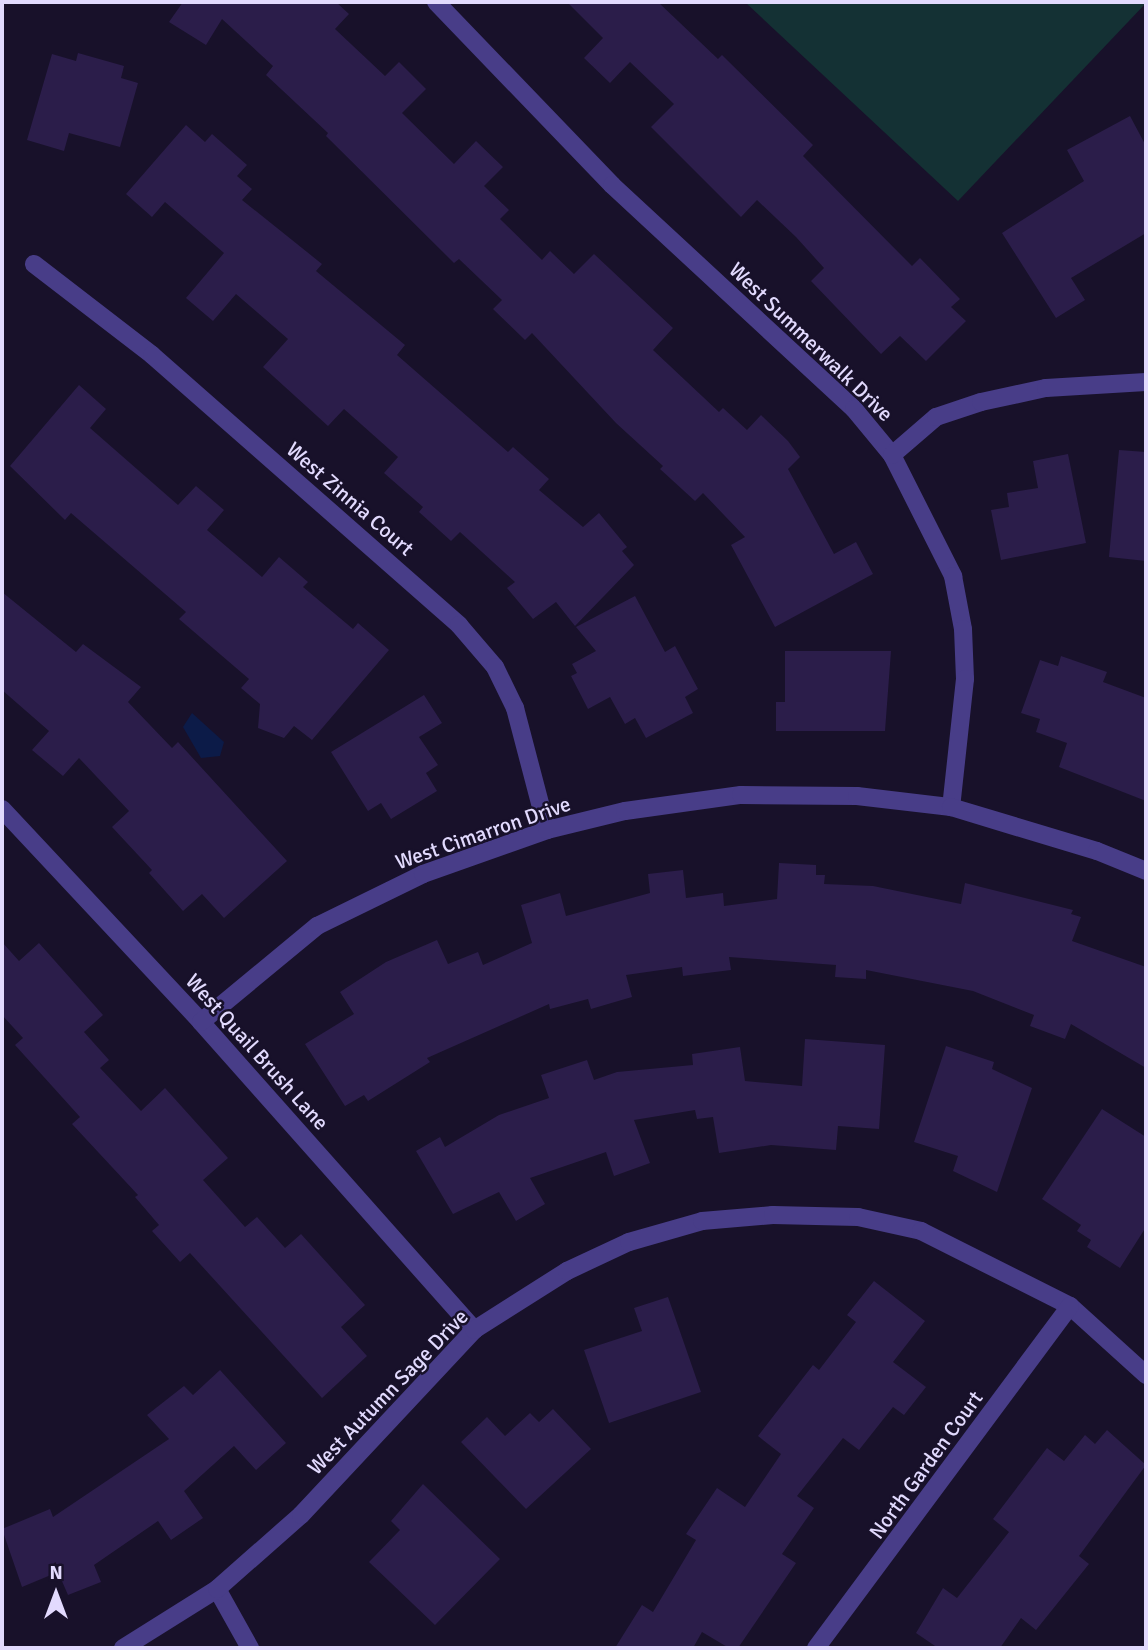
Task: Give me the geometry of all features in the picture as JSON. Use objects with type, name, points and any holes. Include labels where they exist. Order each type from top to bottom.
[{"type":"street","name":"West Summerwalk Drive","points":[[436,2],[612,185],[854,409],[892,455],[953,576],[963,629],[965,679],[951,807]]},
{"type":"street","name":"West Zinnia Court","points":[[34,264],[152,355],[459,625],[495,667],[515,708],[547,830]]},
{"type":"street","points":[[892,455],[936,417],[981,402],[1046,388],[1146,382]]},
{"type":"street","name":"West Cimarron Drive","points":[[201,1022],[317,926],[423,874],[547,830],[625,811],[741,795],[857,796],[951,807],[1097,850],[1146,871]]},
{"type":"street","name":"West Quail Brush Lane","points":[[2,809],[201,1022],[474,1330]]},
{"type":"street","name":"West Autumn Sage Drive","points":[[123,1648],[217,1590],[301,1515],[474,1330],[567,1271],[629,1242],[702,1221],[773,1216],[858,1217],[921,1231],[1070,1306],[1146,1375]]},
{"type":"street","name":"North Garden Court","points":[[816,1648],[1070,1306]]},
{"type":"street","points":[[217,1590],[250,1648]]},
{"type":"green space","points":[[745,2],[1146,2],[1146,3],[958,201]]},
{"type":"water","points":[[192,713],[224,742],[220,756],[201,758],[183,727]]},
{"type":"building","points":[[183,2],[336,2],[349,14],[335,29],[385,76],[399,62],[426,89],[402,113],[454,164],[476,141],[503,167],[484,186],[509,210],[500,219],[542,260],[550,251],[574,274],[594,254],[673,328],[653,350],[719,412],[723,408],[747,430],[761,415],[788,441],[800,457],[788,469],[834,554],[856,542],[873,574],[775,627],[731,545],[745,537],[703,493],[695,501],[660,469],[663,466],[616,423],[532,333],[525,340],[493,309],[502,300],[459,259],[454,263],[326,136],[328,133],[266,75],[273,66],[222,19],[206,45],[169,22]]},
{"type":"building","points":[[567,2],[658,2],[718,59],[722,55],[813,145],[803,156],[912,266],[920,258],[960,299],[951,307],[966,321],[926,361],[900,336],[881,354],[811,281],[824,268],[796,237],[757,200],[741,217],[651,127],[674,104],[630,62],[610,83],[584,58],[603,38]]},
{"type":"building","points":[[78,53],[124,66],[121,78],[138,83],[120,147],[69,133],[64,151],[27,140],[52,54],[76,61]]},
{"type":"building","points":[[1130,116],[1146,146],[1146,233],[1071,278],[1085,300],[1056,318],[1002,233],[1084,181],[1067,150]]},
{"type":"building","points":[[186,125],[205,142],[212,134],[247,165],[237,176],[252,189],[242,200],[322,264],[316,271],[405,345],[397,355],[508,452],[513,447],[549,479],[539,490],[583,527],[599,513],[627,547],[622,551],[634,565],[575,626],[556,602],[533,619],[507,588],[515,582],[460,532],[451,541],[419,512],[423,507],[384,473],[398,457],[344,409],[328,426],[263,367],[288,339],[236,294],[213,321],[186,298],[224,253],[165,202],[152,217],[126,194]]},
{"type":"building","points":[[79,385],[106,409],[90,428],[178,505],[196,486],[224,510],[207,530],[262,577],[279,557],[308,582],[303,587],[353,629],[358,623],[389,650],[312,740],[294,726],[284,738],[258,728],[260,704],[241,688],[249,679],[179,619],[186,612],[71,513],[65,520],[10,466]]},
{"type":"building","points":[[1119,450],[1146,452],[1146,561],[1109,557]]},
{"type":"building","points":[[1068,454],[1086,543],[1001,560],[991,510],[1009,507],[1007,493],[1038,488],[1033,461]]},
{"type":"building","points":[[2,592],[76,652],[83,644],[141,687],[128,702],[172,748],[178,742],[287,861],[224,918],[202,894],[183,911],[149,873],[152,870],[112,827],[129,811],[79,758],[63,776],[32,750],[49,731],[2,690]]},
{"type":"building","points":[[635,596],[665,652],[675,646],[698,689],[685,697],[693,713],[646,738],[635,718],[625,724],[610,697],[588,709],[571,676],[577,673],[572,664],[596,651],[576,627]]},
{"type":"building","points":[[785,651],[891,651],[885,731],[776,731],[776,702],[785,702]]},
{"type":"building","points":[[1061,656],[1107,672],[1103,682],[1146,698],[1146,801],[1059,767],[1067,743],[1036,732],[1040,719],[1021,713],[1040,660],[1058,666]]},
{"type":"building","points":[[424,695],[442,723],[419,737],[438,765],[426,773],[437,791],[391,819],[381,803],[368,811],[331,752]]},
{"type":"building","points":[[779,863],[816,865],[816,875],[825,875],[824,884],[873,886],[961,904],[965,883],[1073,910],[1071,914],[1081,917],[1072,941],[1146,967],[1146,1068],[1071,1024],[1065,1039],[1030,1026],[1034,1015],[973,991],[866,970],[866,979],[835,977],[836,965],[729,957],[731,970],[683,976],[682,967],[626,975],[632,997],[591,1009],[588,999],[550,1009],[549,1004],[427,1058],[430,1062],[368,1101],[364,1095],[345,1106],[305,1044],[354,1014],[340,992],[386,962],[437,940],[448,964],[478,952],[483,965],[532,943],[521,905],[560,893],[566,916],[650,893],[648,874],[683,870],[686,898],[723,893],[724,906],[777,899]]},
{"type":"building","points":[[2,942],[19,961],[39,943],[103,1015],[84,1032],[109,1060],[100,1068],[141,1111],[165,1088],[228,1158],[203,1180],[245,1227],[257,1217],[285,1248],[301,1234],[365,1305],[341,1327],[367,1356],[322,1398],[190,1253],[180,1262],[152,1231],[159,1225],[135,1197],[138,1195],[72,1124],[80,1117],[15,1045],[23,1038],[2,1015]]},
{"type":"building","points":[[805,1039],[885,1045],[879,1129],[838,1126],[836,1150],[771,1145],[719,1153],[713,1117],[697,1119],[695,1110],[634,1120],[650,1163],[614,1176],[606,1152],[530,1178],[545,1204],[516,1221],[499,1192],[453,1214],[416,1151],[440,1137],[445,1147],[499,1115],[549,1098],[541,1075],[587,1060],[594,1080],[617,1072],[693,1065],[692,1054],[740,1047],[745,1081],[802,1086]]},
{"type":"building","points":[[946,1046],[994,1062],[992,1069],[1032,1088],[997,1192],[953,1171],[958,1156],[914,1142]]},
{"type":"building","points":[[1102,1109],[1146,1137],[1146,1227],[1120,1268],[1087,1247],[1091,1240],[1077,1231],[1081,1225],[1042,1199]]},
{"type":"building","points":[[874,1281],[925,1321],[893,1362],[926,1387],[904,1415],[893,1407],[859,1450],[843,1438],[797,1496],[814,1508],[782,1554],[796,1563],[738,1648],[729,1648],[702,1632],[693,1648],[615,1648],[642,1605],[653,1612],[696,1540],[686,1534],[717,1488],[745,1507],[781,1454],[758,1436],[813,1365],[819,1370],[856,1322],[847,1315]]},
{"type":"building","points":[[668,1297],[701,1392],[609,1423],[584,1350],[642,1331],[634,1308]]},
{"type":"building","points":[[220,1370],[286,1443],[256,1470],[234,1446],[184,1491],[203,1518],[171,1540],[158,1521],[94,1565],[101,1582],[68,1595],[58,1572],[22,1587],[2,1529],[50,1509],[53,1517],[169,1439],[147,1415],[184,1386],[193,1395]]},
{"type":"building","points":[[553,1409],[591,1449],[526,1509],[461,1442],[487,1417],[505,1436],[530,1413],[539,1422]]},
{"type":"building","points":[[1107,1430],[1146,1465],[1079,1556],[1089,1564],[1036,1630],[1021,1618],[1000,1648],[938,1648],[916,1633],[943,1588],[957,1598],[1009,1532],[993,1519],[1047,1448],[1064,1461],[1085,1435],[1095,1444]]},
{"type":"building","points":[[423,1484],[500,1559],[435,1625],[369,1562],[400,1530],[391,1521]]}]
